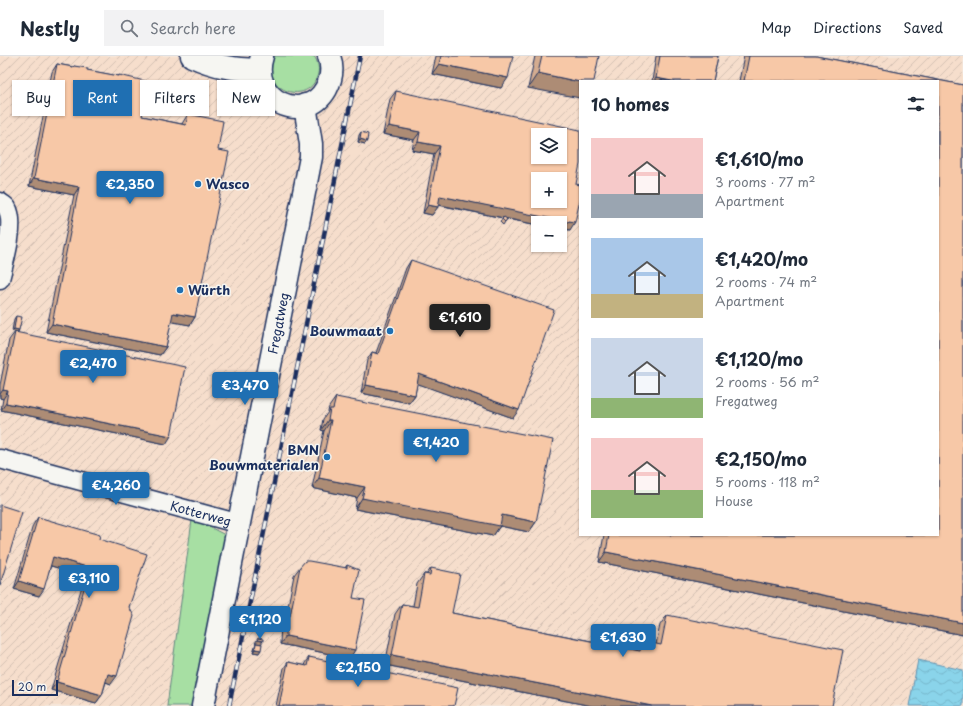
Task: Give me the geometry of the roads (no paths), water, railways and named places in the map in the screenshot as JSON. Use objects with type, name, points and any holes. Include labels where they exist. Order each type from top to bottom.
[{"type":"street","points":[[192,56],[215,65],[232,69],[260,63],[260,78],[267,93],[273,99],[288,106],[305,105],[319,98],[328,85],[332,69],[329,56]]},
{"type":"street","name":"Fregatweg","points":[[203,706],[311,157],[312,144],[305,105]]},
{"type":"street","points":[[0,202],[7,208],[10,222],[9,238],[0,279]]},
{"type":"street","name":"Kotterweg","points":[[0,459],[240,524]]},
{"type":"water","points":[[918,660],[963,670],[963,706],[909,706]]},
{"type":"railway","points":[[229,706],[360,56]]},
{"type":"place","name":"Wasco","points":[[198,184]]},
{"type":"place","name":"Würth","points":[[180,290]]},
{"type":"place","name":"Bouwmaat","points":[[390,331]]},
{"type":"place","name":"BMN Bouwmaterialen","points":[[327,457]]}]
